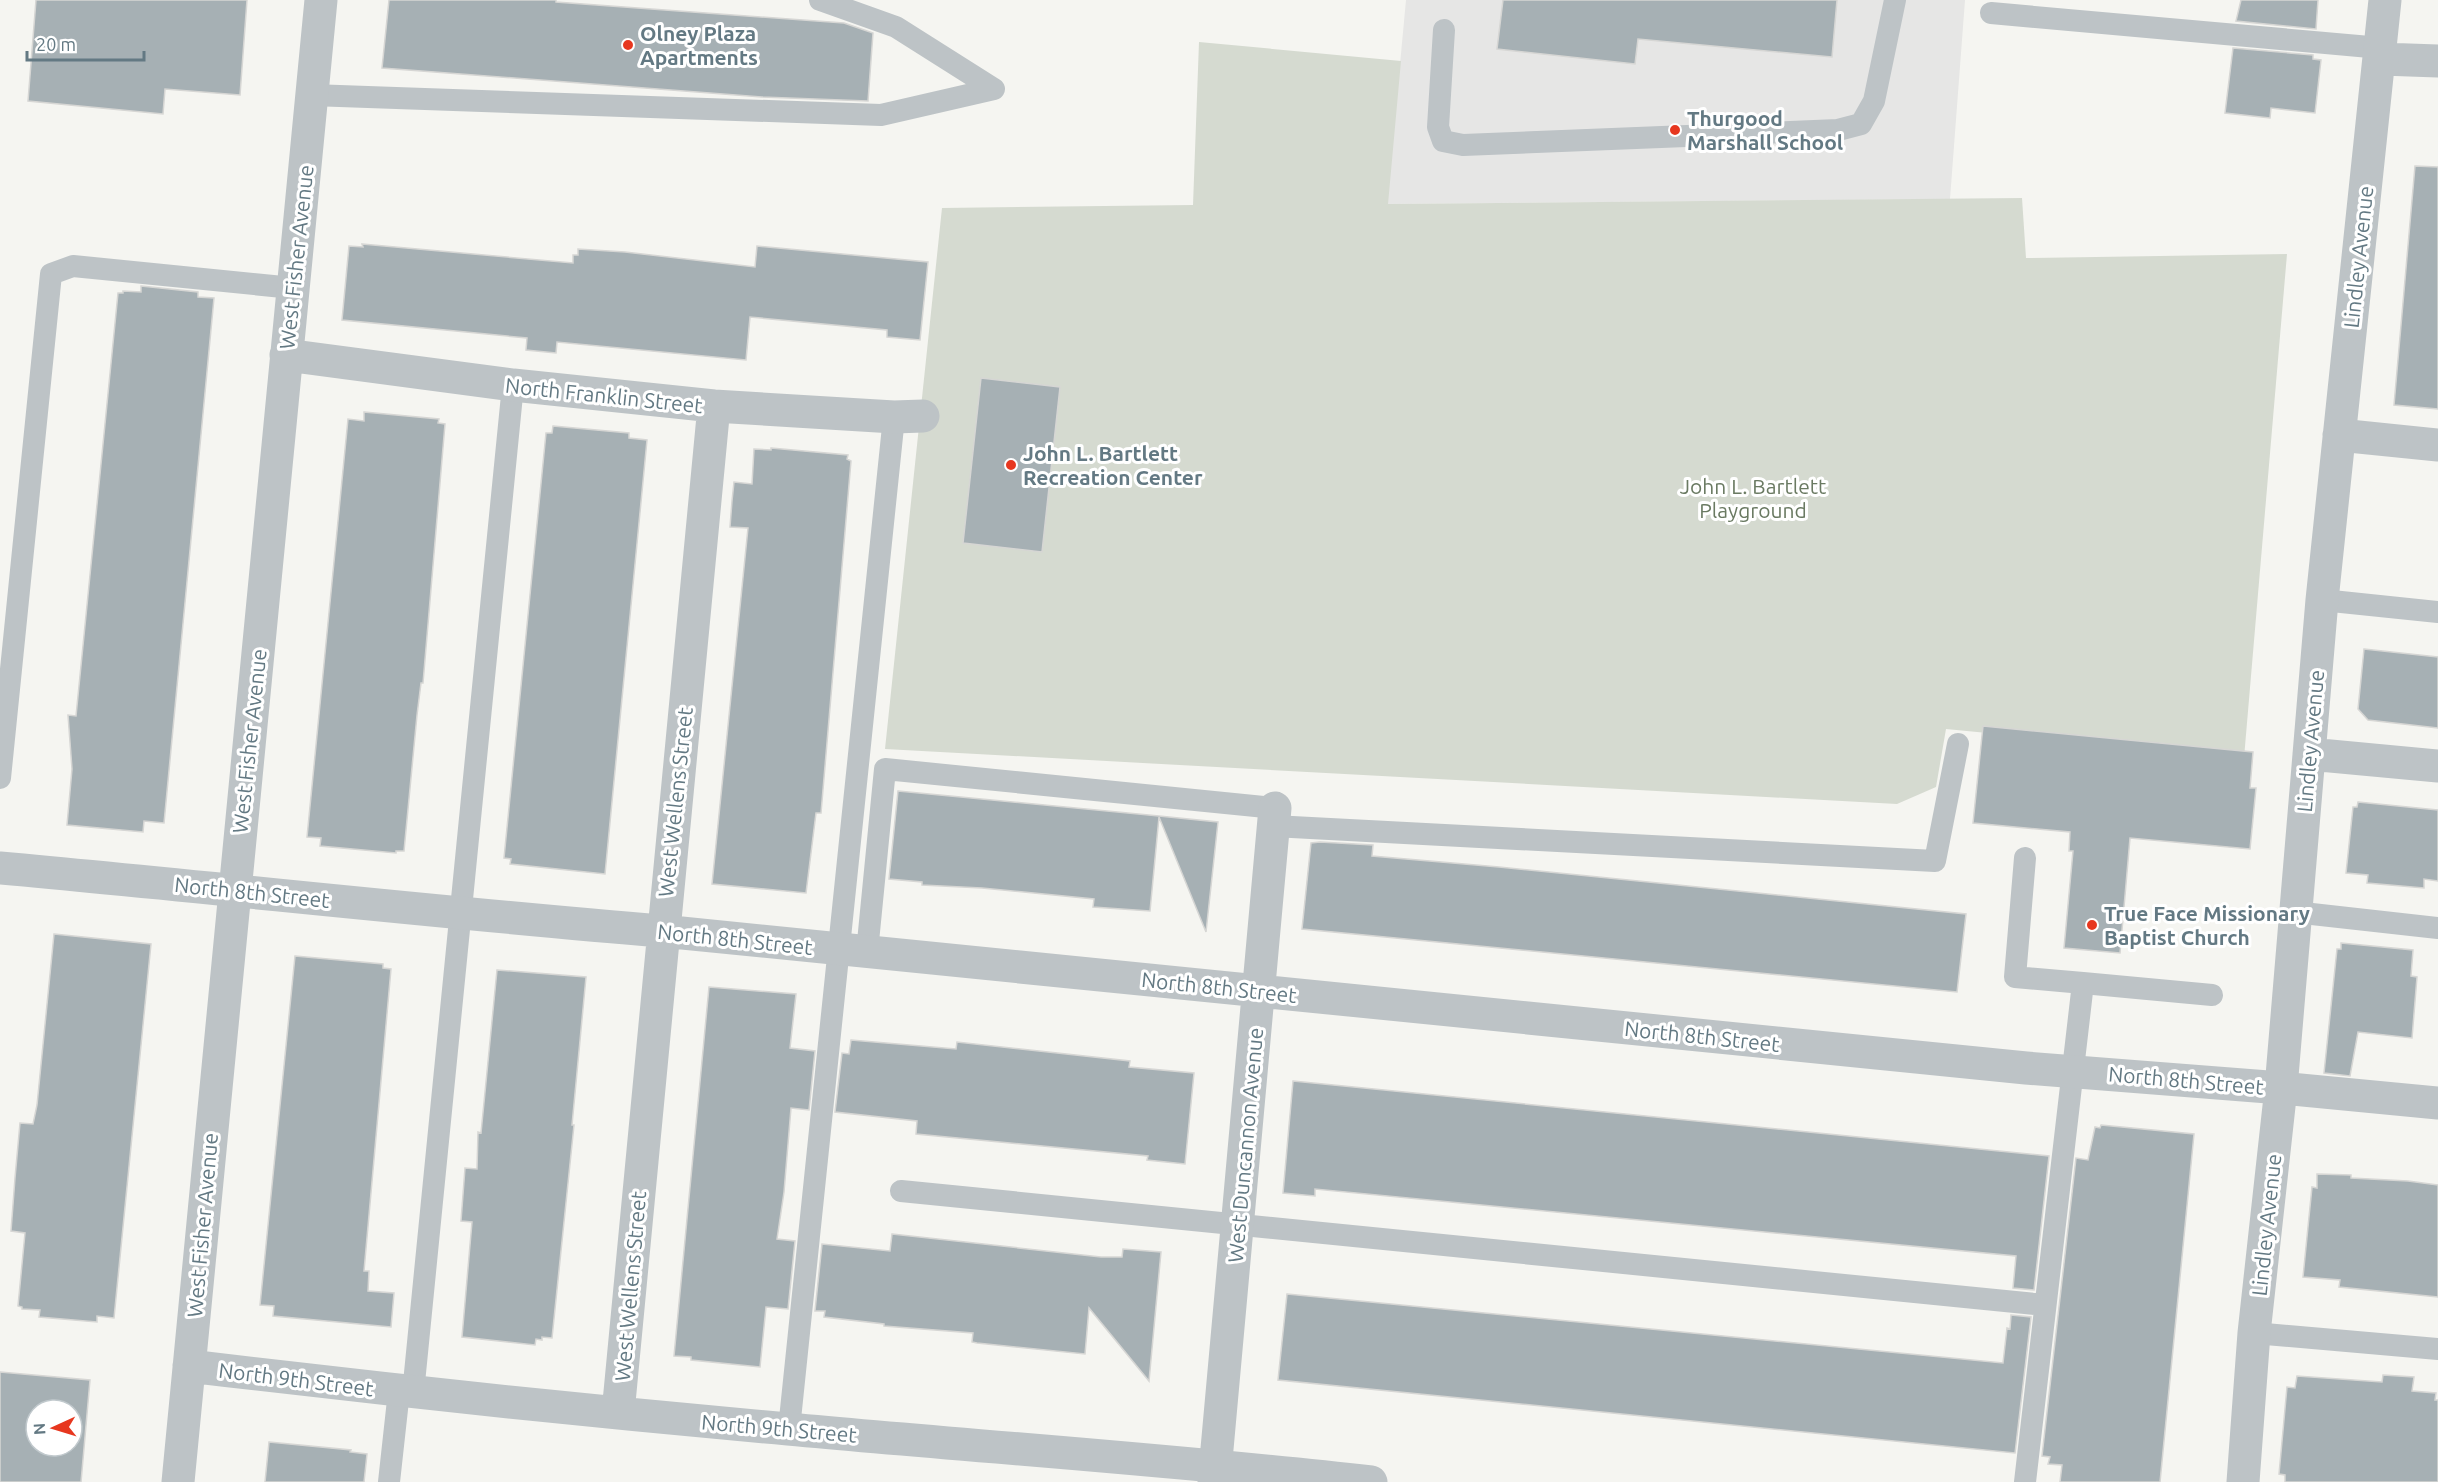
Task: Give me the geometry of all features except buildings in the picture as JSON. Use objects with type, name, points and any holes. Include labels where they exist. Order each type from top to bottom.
[{"type":"street","name":"West Fisher Avenue","points":[[178,1482],[321,0]]},
{"type":"street","name":"Lindley Avenue","points":[[2243,1482],[2254,1333],[2281,1088],[2322,600],[2385,0]]},
{"type":"street","points":[[2381,53],[2438,61]]},
{"type":"street","name":"North Franklin Street","points":[[286,355],[513,385],[714,406],[909,416]]},
{"type":"street","name":"West Wellens Street","points":[[618,1413],[662,931],[714,406]]},
{"type":"street","points":[[2339,435],[2438,445]]},
{"type":"street","points":[[2309,754],[2438,766]]},
{"type":"street","name":"West Duncannon Avenue","points":[[1215,1473],[1274,817]]},
{"type":"street","name":"North 8th Street","points":[[0,868],[460,914],[662,931],[2072,1071],[2438,1103]]},
{"type":"street","name":"North 9th Street","points":[[189,1366],[406,1392],[1215,1473],[1371,1482]]},
{"type":"lane","points":[[311,95],[881,116],[994,89],[896,27],[820,0]]},
{"type":"lane","points":[[1444,30],[1438,127],[1443,141],[1463,145],[1838,130],[1861,124],[1874,101],[1895,0]]},
{"type":"lane","points":[[1991,13],[2381,53]]},
{"type":"lane","points":[[0,778],[51,274],[73,266],[293,288]]},
{"type":"lane","points":[[389,1482],[406,1392],[460,914],[513,385]]},
{"type":"lane","points":[[789,1429],[853,951],[909,416]]},
{"type":"lane","points":[[2322,600],[2438,612]]},
{"type":"lane","points":[[853,951],[885,769],[1274,817],[1935,861],[1958,744]]},
{"type":"lane","points":[[2025,858],[2015,977],[2212,994]]},
{"type":"lane","points":[[2294,912],[2438,928]]},
{"type":"lane","points":[[2025,1482],[2083,983]]},
{"type":"lane","points":[[901,1191],[2045,1305]]},
{"type":"lane","points":[[2254,1333],[2438,1349]]},
{"type":"shaded area","name":"Thurgood Marshall School","points":[[1406,0],[1965,0],[1950,199],[1387,204]]},
{"type":"green space","name":"John L. Bartlett Playground","points":[[1199,42],[1401,61],[1388,204],[2022,198],[2026,258],[2287,254],[2244,758],[1946,729],[1936,787],[1897,804],[885,749],[942,208],[1193,205]]},
{"type":"place","name":"Olney Plaza Apartments","points":[[628,45]]},
{"type":"place","name":"Thurgood Marshall School","points":[[1675,130]]},
{"type":"place","name":"John L. Bartlett Recreation Center","points":[[1011,465]]},
{"type":"place","name":"True Face Missionary Baptist Church","points":[[2092,925]]}]
